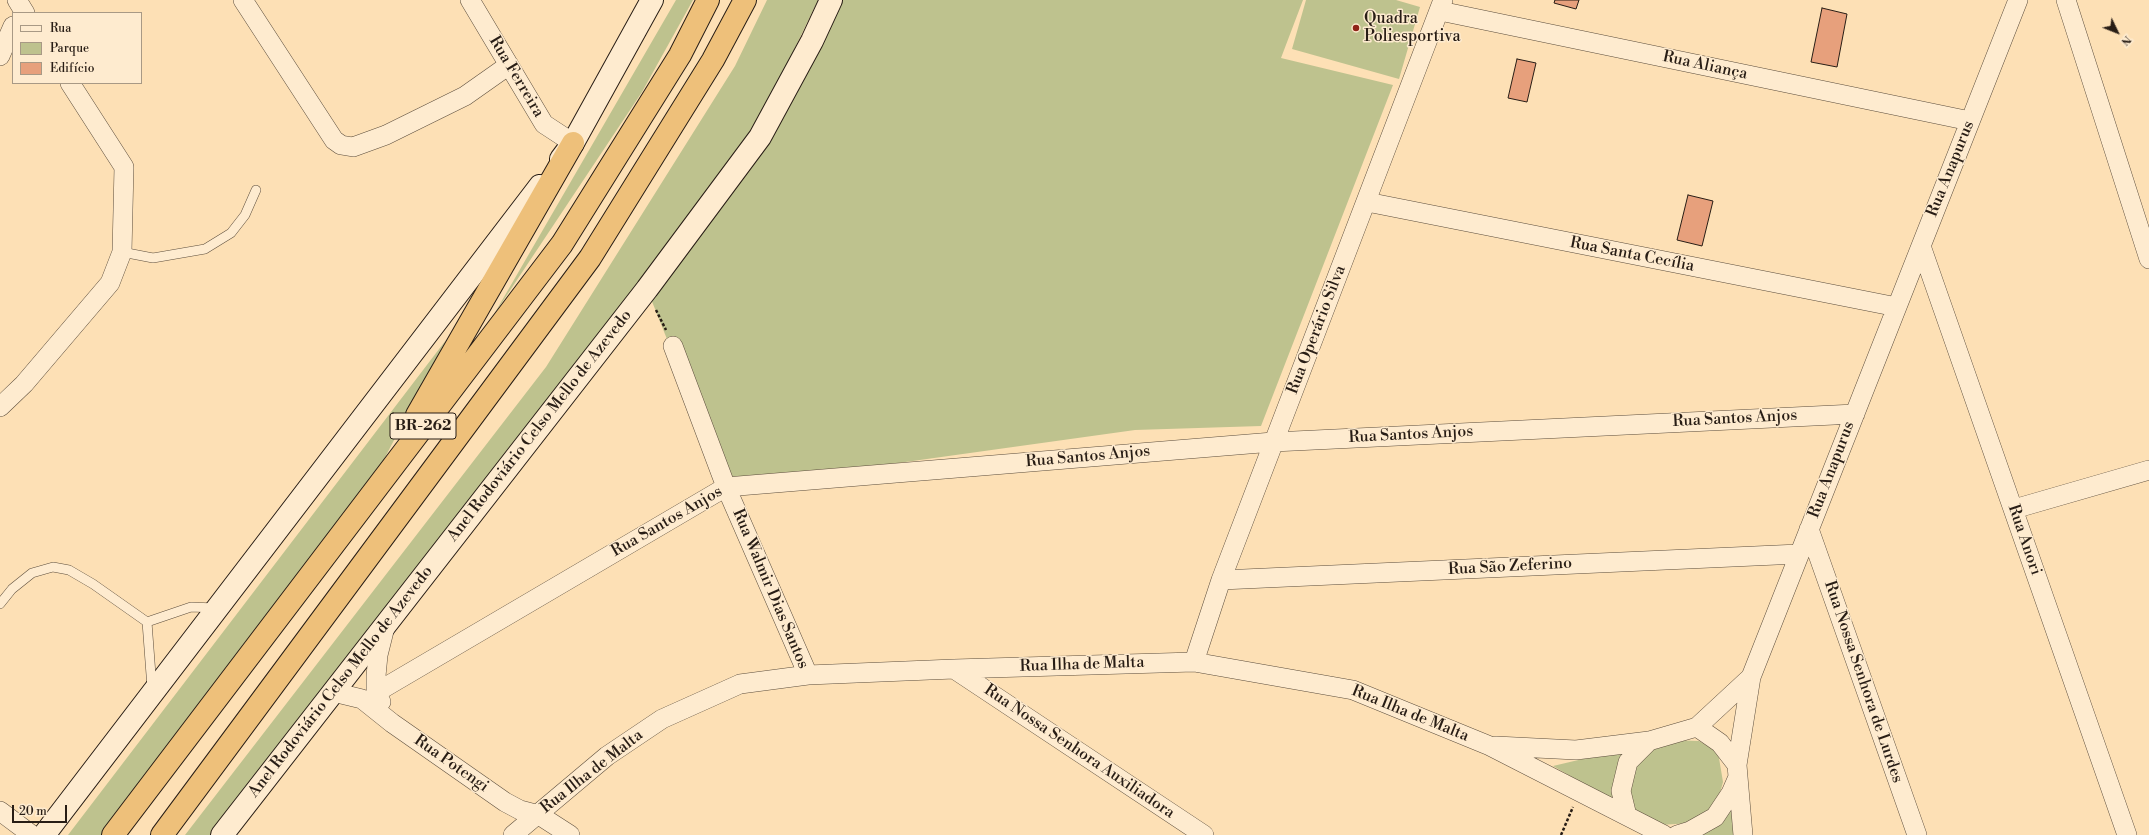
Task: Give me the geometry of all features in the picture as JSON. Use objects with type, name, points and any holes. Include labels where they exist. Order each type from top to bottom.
[{"type":"highway","name":"BR-262","points":[[113,835],[562,244],[680,55],[708,0]]},
{"type":"highway","name":"BR-262","points":[[162,835],[590,258],[713,60],[745,0]]},
{"type":"highway","points":[[373,491],[573,143]]},
{"type":"main road","points":[[44,835],[573,143],[652,0]]},
{"type":"main road","name":"Anel Rodoviário Celso Mello de Azevedo","points":[[222,835],[647,289],[760,137],[812,41],[831,0]]},
{"type":"street","points":[[243,0],[334,140],[341,145],[353,147],[386,135],[465,96],[509,65]]},
{"type":"street","name":"Rua Anapurus","points":[[1490,746],[1576,750],[1649,741],[1697,727],[1751,677],[2018,0]]},
{"type":"street","points":[[2066,0],[2149,259]]},
{"type":"street","name":"Rua Ferreira","points":[[475,3],[544,124],[573,143]]},
{"type":"street","name":"Rua Aliança","points":[[1442,5],[1970,121]]},
{"type":"street","name":"Rua Operário Silva","points":[[1194,662],[1221,580],[1273,442],[1442,5]]},
{"type":"street","points":[[0,56],[12,28]]},
{"type":"street","points":[[0,407],[24,384],[110,283],[122,252],[124,167],[71,84]]},
{"type":"street","name":"Rua Santa Cecília","points":[[1367,202],[1896,307]]},
{"type":"street","name":"Rua Anori","points":[[1921,246],[2127,835]]},
{"type":"street","name":"Rua Walmir Dias Santos","points":[[673,346],[726,487],[808,675]]},
{"type":"street","name":"Rua Santos Anjos","points":[[377,692],[726,487],[1273,442],[1855,414]]},
{"type":"street","points":[[2014,509],[2149,470]]},
{"type":"street","name":"Rua Nossa Senhora de Lurdes","points":[[1809,529],[1917,835]]},
{"type":"street","name":"Rua São Zeferino","points":[[1221,580],[1799,554]]},
{"type":"street","points":[[385,625],[378,655],[376,676],[377,692],[392,723]]},
{"type":"street","name":"Rua Ilha de Malta","points":[[513,835],[539,815],[607,756],[662,719],[740,684],[808,675],[1194,662],[1353,690],[1490,746],[1664,835]]},
{"type":"street","name":"Rua Nossa Senhora Auxiliadora","points":[[954,669],[1199,833]]},
{"type":"street","points":[[1677,835],[1690,831],[1715,817],[1731,793],[1738,770],[1751,677]]},
{"type":"street","name":"Rua Potengi","points":[[333,692],[362,699],[392,723],[505,802],[520,810],[539,815],[570,835]]},
{"type":"street","points":[[1697,727],[1720,743],[1738,770],[1743,835]]},
{"type":"street","points":[[1627,816],[1621,791],[1628,762],[1649,741]]},
{"type":"street","points":[[0,811],[32,835]]},
{"type":"lane","points":[[122,252],[153,258],[205,249],[231,233],[245,215],[256,190]]},
{"type":"lane","points":[[0,604],[12,589],[32,573],[53,567],[69,570],[93,584],[147,622]]},
{"type":"lane","points":[[147,622],[191,607],[218,608]]},
{"type":"lane","points":[[147,622],[153,693]]},
{"type":"path","points":[[647,289],[673,346]]},
{"type":"path","points":[[1560,835],[1580,792]]},
{"type":"green space","points":[[676,0],[693,0],[642,92],[493,316]]},
{"type":"green space","points":[[767,0],[818,0],[756,129],[831,0],[1303,0],[1281,58],[1393,85],[1261,426],[1135,430],[726,487],[647,289],[212,835],[185,835],[546,367],[735,66]]},
{"type":"green space","name":"Quadra Poliesportiva","points":[[1306,0],[1396,0],[1420,7],[1399,79],[1292,49]]},
{"type":"green space","points":[[446,340],[379,469],[103,835],[68,835]]},
{"type":"green space","points":[[1669,740],[1699,741],[1718,752],[1723,782],[1717,804],[1692,823],[1660,825],[1630,812],[1627,793],[1631,771],[1648,750]]},
{"type":"green space","points":[[1629,748],[1618,804],[1553,766]]},
{"type":"green space","points":[[1732,802],[1739,835],[1695,835]]},
{"type":"building","points":[[1555,0],[1579,0],[1576,9],[1554,3]]},
{"type":"building","points":[[1822,8],[1847,14],[1837,67],[1811,62]]},
{"type":"building","points":[[1517,59],[1536,63],[1527,102],[1508,98]]},
{"type":"building","points":[[1688,195],[1713,201],[1702,246],[1677,240]]},
{"type":"place","name":"Quadra Poliesportiva","points":[[1356,28]]}]
